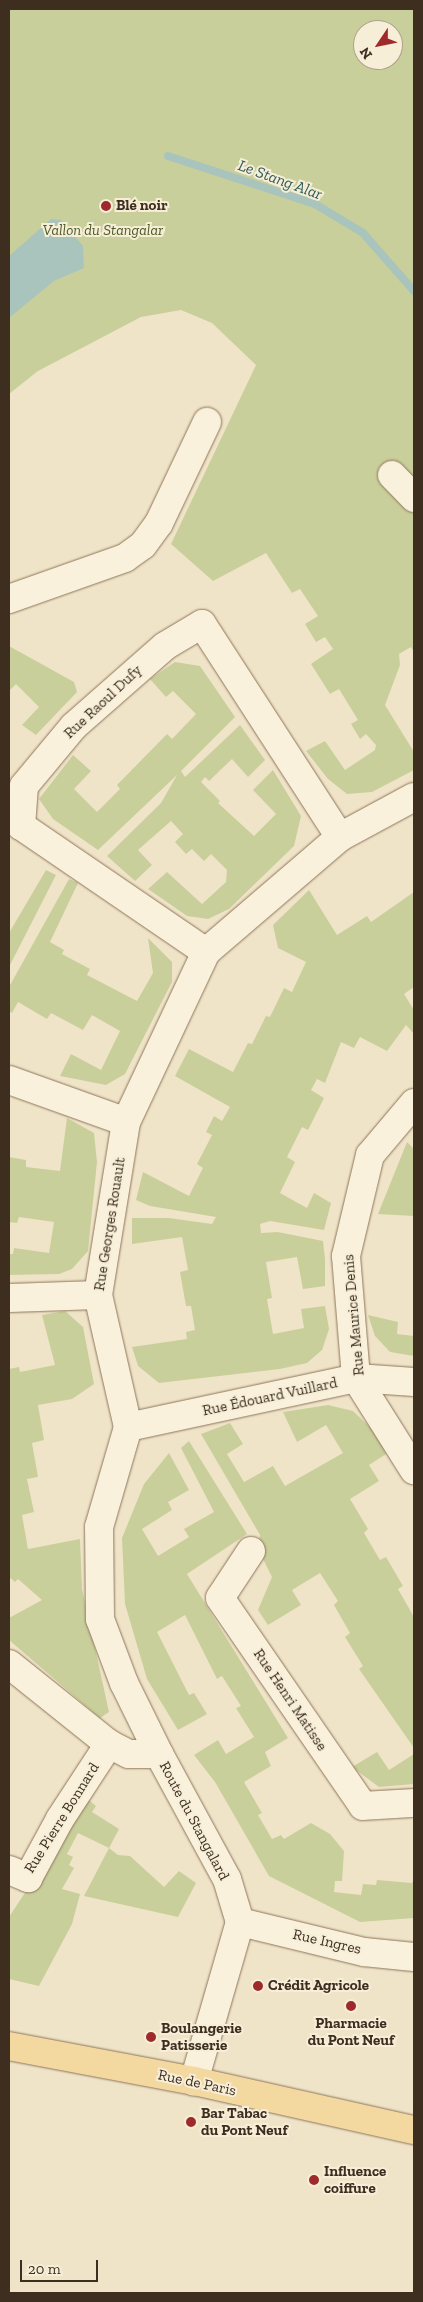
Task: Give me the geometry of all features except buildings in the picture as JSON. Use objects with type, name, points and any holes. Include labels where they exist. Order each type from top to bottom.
[{"type":"main road","name":"Rue de Paris","points":[[9,2046],[194,2081],[414,2130]]},
{"type":"street","points":[[9,599],[125,558],[143,545],[159,523],[207,422]]},
{"type":"street","points":[[392,475],[414,498]]},
{"type":"street","name":"Rue Raoul Dufy","points":[[206,952],[20,826],[24,786],[74,726],[165,646],[202,624],[340,837]]},
{"type":"street","name":"Rue Georges Rouault","points":[[159,1754],[124,1683],[100,1619],[99,1527],[128,1427],[98,1295],[126,1122],[206,952],[340,837],[414,797]]},
{"type":"street","points":[[9,1080],[126,1122]]},
{"type":"street","name":"Rue Maurice Denis","points":[[414,1103],[370,1155],[346,1256],[356,1378],[414,1470]]},
{"type":"street","points":[[9,1298],[98,1295]]},
{"type":"street","name":"Rue Édouard Vuillard","points":[[128,1427],[356,1378],[414,1382]]},
{"type":"street","name":"Rue Henri Matisse","points":[[251,1550],[220,1598],[363,1806],[414,1802]]},
{"type":"street","name":"Route du Stangalard","points":[[9,1664],[109,1744],[129,1754],[159,1754],[227,1879],[240,1922]]},
{"type":"street","name":"Rue Pierre Bonnard","points":[[9,1870],[28,1878],[60,1819],[109,1744]]},
{"type":"street","points":[[194,2081],[240,1922]]},
{"type":"street","name":"Rue Ingres","points":[[240,1922],[364,1952],[414,1956]]},
{"type":"green space","name":"Vallon du Stangalar","points":[[9,9],[414,9],[414,652],[411,647],[399,654],[400,665],[385,705],[414,752],[414,770],[372,792],[347,794],[328,779],[306,751],[325,741],[345,770],[375,750],[376,745],[366,734],[360,739],[351,724],[358,720],[339,689],[330,694],[311,664],[333,649],[325,637],[316,642],[305,624],[318,616],[300,589],[292,593],[266,553],[213,581],[171,544],[256,365],[212,323],[181,310],[141,317],[38,371],[9,394]]},
{"type":"green space","points":[[9,646],[74,682],[77,692],[36,735],[22,725],[39,707],[16,684],[9,691]]},
{"type":"green space","points":[[175,662],[200,666],[235,717],[181,771],[185,777],[240,725],[265,760],[248,777],[232,759],[209,781],[205,777],[201,782],[220,801],[218,803],[254,836],[276,814],[253,790],[273,770],[301,816],[294,846],[229,909],[208,919],[187,916],[148,889],[167,872],[202,904],[226,882],[227,870],[211,854],[204,861],[192,849],[186,854],[175,842],[183,834],[171,821],[138,850],[152,865],[135,881],[107,856],[161,803],[177,775],[98,850],[53,819],[39,799],[73,755],[91,771],[74,789],[97,812],[120,789],[117,785],[167,734],[172,739],[196,714],[173,691],[166,697],[150,679]]},
{"type":"green space","points":[[46,870],[56,875],[9,967],[9,933]]},
{"type":"green space","points":[[69,879],[78,883],[50,942],[64,950],[62,954],[90,969],[87,975],[137,1001],[153,973],[148,938],[172,962],[172,982],[125,1074],[106,1085],[60,1076],[71,1054],[101,1070],[120,1031],[92,1015],[83,1030],[51,1013],[47,1019],[18,1002],[12,1013],[9,1011],[9,987]]},
{"type":"green space","points":[[309,890],[337,935],[367,916],[371,922],[414,892],[414,987],[404,994],[414,1010],[414,1034],[406,1025],[387,1051],[360,1037],[354,1048],[341,1042],[325,1083],[317,1079],[311,1090],[324,1098],[308,1130],[302,1127],[287,1157],[295,1162],[280,1193],[307,1208],[314,1193],[331,1203],[324,1230],[270,1221],[260,1224],[261,1233],[278,1232],[323,1241],[325,1286],[303,1289],[297,1257],[266,1262],[272,1298],[267,1299],[273,1334],[304,1328],[301,1309],[325,1306],[329,1329],[322,1350],[307,1363],[280,1369],[159,1383],[138,1366],[132,1347],[187,1339],[186,1332],[195,1330],[191,1306],[186,1306],[180,1272],[188,1270],[182,1237],[132,1244],[132,1218],[169,1218],[212,1224],[216,1217],[150,1206],[136,1200],[143,1172],[189,1196],[203,1168],[197,1164],[212,1135],[206,1132],[214,1116],[222,1121],[230,1107],[175,1076],[189,1049],[233,1072],[248,1043],[252,1044],[266,1016],[270,1017],[284,988],[292,992],[306,962],[278,948],[273,925]]},
{"type":"green space","points":[[67,1118],[94,1133],[97,1162],[88,1251],[72,1269],[59,1274],[9,1275],[9,1254],[13,1254],[14,1248],[49,1253],[54,1222],[19,1217],[17,1223],[9,1222],[9,1157],[26,1160],[26,1167],[60,1171]]},
{"type":"green space","points":[[407,1142],[414,1149],[414,1216],[378,1214]]},
{"type":"green space","points":[[65,1311],[83,1327],[94,1384],[72,1399],[38,1405],[44,1440],[32,1443],[38,1477],[27,1479],[34,1512],[22,1515],[28,1549],[80,1539],[82,1589],[109,1712],[100,1718],[9,1640],[9,1618],[42,1600],[18,1579],[15,1582],[9,1577],[9,1369],[19,1367],[20,1372],[55,1365],[42,1315]]},
{"type":"green space","points":[[368,1315],[398,1322],[397,1334],[414,1336],[414,1356],[390,1352],[375,1336]]},
{"type":"green space","points":[[328,1405],[353,1411],[376,1433],[386,1454],[369,1465],[379,1481],[350,1499],[368,1529],[364,1533],[380,1560],[386,1557],[403,1586],[398,1589],[414,1617],[414,1748],[359,1669],[363,1666],[345,1637],[350,1633],[334,1605],[338,1601],[320,1573],[292,1590],[301,1605],[268,1625],[258,1610],[272,1577],[258,1549],[260,1535],[201,1434],[230,1423],[243,1444],[227,1454],[244,1482],[273,1466],[285,1486],[343,1453],[326,1425],[297,1442],[283,1412]]},
{"type":"green space","points":[[189,1441],[247,1534],[187,1574],[288,1738],[265,1752],[271,1766],[244,1782],[262,1813],[258,1815],[272,1839],[281,1835],[284,1839],[311,1823],[330,1834],[344,1851],[342,1881],[335,1881],[334,1892],[361,1895],[363,1884],[376,1885],[377,1880],[412,1883],[414,1878],[414,1918],[360,1922],[269,1876],[215,1782],[194,1755],[218,1740],[226,1754],[254,1737],[236,1708],[241,1706],[222,1676],[217,1679],[185,1615],[157,1632],[189,1695],[194,1693],[207,1714],[178,1730],[147,1679],[125,1604],[122,1538],[144,1484],[169,1453],[189,1490],[168,1502],[172,1510],[142,1529],[158,1556],[189,1537],[184,1529],[214,1512],[181,1448]]},
{"type":"green space","points":[[377,1752],[389,1770],[414,1754],[414,1784],[379,1787],[352,1767]]},
{"type":"green space","points":[[80,1793],[96,1806],[92,1812],[119,1829],[109,1848],[78,1833],[67,1854],[73,1857],[69,1865],[74,1868],[62,1889],[80,1894],[72,1924],[39,1986],[9,1979],[9,1917],[34,1879]]},
{"type":"green space","points":[[109,1848],[118,1855],[130,1856],[164,1887],[179,1871],[196,1883],[178,1917],[84,1896]]},
{"type":"water","points":[[51,219],[61,220],[83,246],[84,268],[54,281],[9,318],[9,256]]},
{"type":"waterway","name":"Le Stang Alar","points":[[168,156],[315,204],[363,233],[414,291]]},
{"type":"place","name":"Blé noir","points":[[106,206]]},
{"type":"place","name":"Crédit Agricole","points":[[258,1986]]},
{"type":"place","name":"Pharmacie du Pont Neuf","points":[[351,2006]]},
{"type":"place","name":"Boulangerie Patisserie","points":[[151,2037]]},
{"type":"place","name":"Bar Tabac du Pont Neuf","points":[[191,2122]]},
{"type":"place","name":"Influence coiffure","points":[[314,2180]]}]
